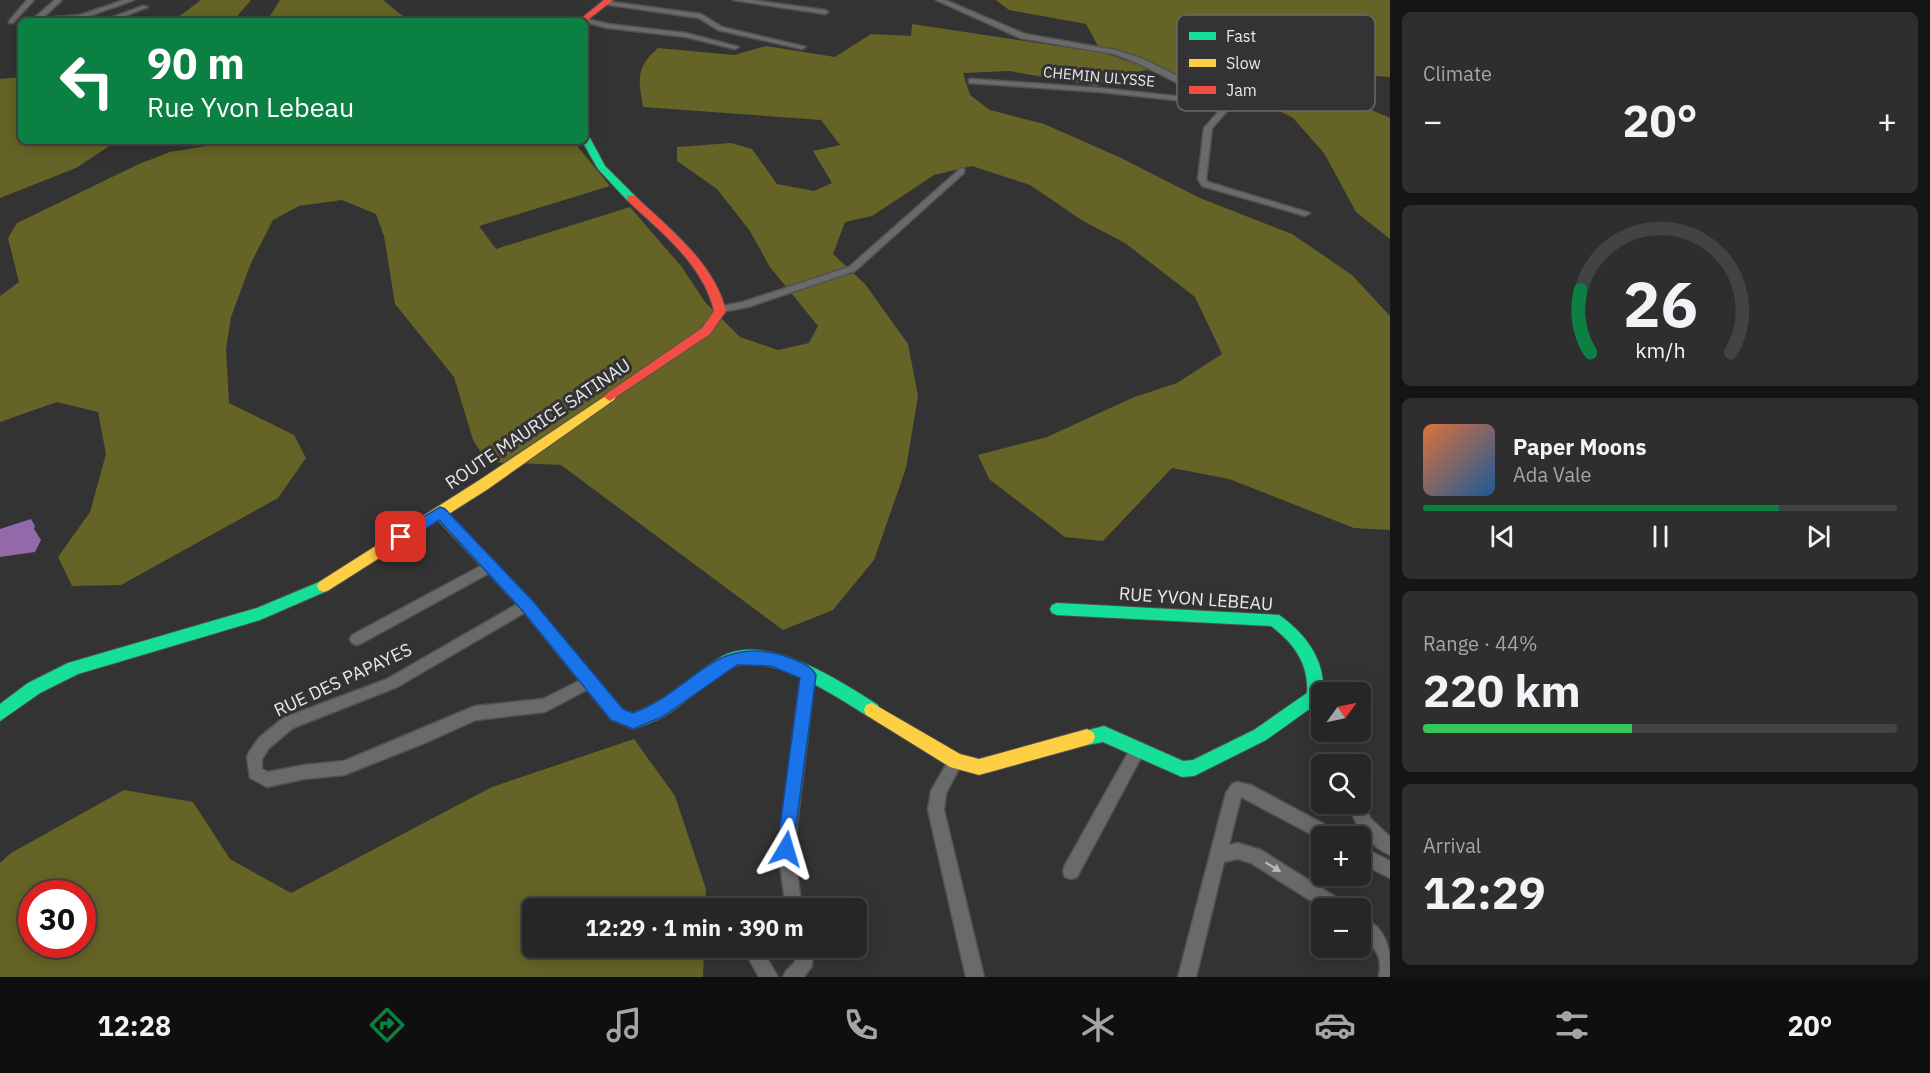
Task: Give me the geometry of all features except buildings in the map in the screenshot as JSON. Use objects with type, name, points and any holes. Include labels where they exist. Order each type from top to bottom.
[{"type":"main road","points":[[585,18],[607,1]]},
{"type":"main road","points":[[588,143],[601,167],[667,233],[713,286],[721,309]]},
{"type":"main road","name":"ROUTE MAURICE SATINAU","points":[[0,714],[34,688],[75,668],[260,614],[299,599],[440,513],[563,432],[706,330],[718,318],[721,309]]},
{"type":"main road","name":"RUE YVON LEBEAU","points":[[440,513],[526,605],[617,715],[633,721],[657,712],[728,661],[737,658],[771,659],[808,675],[956,761],[979,767],[991,765],[1096,734],[1113,737],[1182,769],[1194,768],[1260,735],[1315,697],[1317,682],[1312,664],[1291,630],[1274,620],[1056,609]]},
{"type":"street","points":[[11,22],[31,0]]},
{"type":"street","points":[[38,18],[59,0]]},
{"type":"street","points":[[83,18],[131,0]]},
{"type":"street","points":[[736,0],[825,12]]},
{"type":"street","points":[[939,0],[1023,36],[1114,52],[1138,60],[1177,80]]},
{"type":"street","points":[[607,1],[701,16],[720,29],[802,47]]},
{"type":"street","points":[[114,18],[145,7]]},
{"type":"street","points":[[0,23],[18,21]]},
{"type":"street","points":[[588,21],[608,26],[668,32],[735,47]]},
{"type":"street","name":"CHEMIN ULYSSE","points":[[972,81],[1177,99]]},
{"type":"street","points":[[1223,111],[1208,128],[1202,179],[1205,184],[1210,188],[1305,213]]},
{"type":"street","points":[[721,309],[744,304],[852,269],[962,171]]},
{"type":"street","points":[[357,639],[490,566]]},
{"type":"street","name":"RUE DES PAPAYES","points":[[526,605],[392,683],[288,723],[264,743],[254,757],[255,773],[267,780],[304,772],[344,768],[475,713],[545,705],[589,682]]},
{"type":"street","points":[[793,898],[786,849],[808,675]]},
{"type":"street","points":[[1071,871],[1137,749]]},
{"type":"street","points":[[956,761],[939,791],[936,810],[975,977]]},
{"type":"street","points":[[1187,977],[1234,793],[1241,788],[1311,827]]},
{"type":"street","points":[[1360,814],[1368,828],[1390,847]]},
{"type":"street","points":[[1219,855],[1238,851],[1255,856],[1322,898]]},
{"type":"street","points":[[1371,860],[1390,870]]},
{"type":"street","points":[[1371,932],[1378,939],[1390,963],[1388,977]]},
{"type":"street","points":[[758,958],[769,977]]},
{"type":"street","points":[[792,977],[803,966],[804,958]]},
{"type":"shaded area","points":[[201,0],[251,0],[236,18],[177,18]]},
{"type":"shaded area","points":[[280,0],[383,0],[405,18],[269,18]]},
{"type":"shaded area","points":[[996,0],[1390,0],[1390,77],[1375,76],[1375,15],[1177,15],[1177,75],[1145,59],[1098,46],[1086,24],[1009,10]]},
{"type":"shaded area","points":[[912,24],[1104,53],[1151,69],[1110,77],[1097,86],[1009,71],[963,73],[970,95],[990,110],[1044,124],[1119,157],[1200,198],[1292,234],[1352,275],[1390,316],[1390,530],[1354,528],[1229,479],[1172,468],[1103,541],[1065,537],[989,479],[978,455],[1047,437],[1132,398],[1177,383],[1222,354],[1195,297],[1125,243],[1083,221],[1030,185],[972,166],[934,175],[872,216],[845,222],[833,254],[865,284],[908,344],[918,396],[906,468],[874,560],[833,610],[783,630],[561,465],[487,462],[473,440],[454,377],[395,304],[384,236],[376,214],[342,200],[299,206],[273,220],[251,263],[231,317],[226,349],[229,403],[294,435],[306,458],[278,498],[121,585],[72,586],[58,557],[90,512],[106,454],[98,412],[57,402],[0,422],[0,296],[19,282],[8,238],[17,223],[139,164],[170,152],[218,144],[575,144],[610,186],[479,226],[496,249],[630,207],[681,266],[705,302],[740,337],[778,350],[809,343],[818,326],[770,267],[750,231],[717,189],[677,161],[677,147],[731,143],[752,149],[777,184],[814,191],[832,183],[813,151],[840,145],[821,120],[643,107],[640,89],[642,68],[658,48],[734,55],[766,46],[835,57],[871,34],[911,36]]},
{"type":"shaded area","points":[[18,77],[18,144],[112,144],[76,168],[0,198],[0,79]]},
{"type":"shaded area","points":[[1280,111],[1374,111],[1390,118],[1390,239],[1356,212],[1324,153],[1293,118]]},
{"type":"shaded area","points":[[31,519],[41,540],[35,552],[0,557],[0,529]]},
{"type":"shaded area","points":[[634,739],[675,796],[706,889],[706,898],[522,898],[522,958],[704,958],[703,977],[0,977],[0,863],[11,853],[124,790],[193,802],[230,859],[291,893],[492,787]]},
{"type":"traffic: fast","points":[[588,143],[601,167],[631,198]]},
{"type":"traffic: fast","points":[[440,513],[526,605],[617,715],[633,721],[657,712],[728,661],[746,658],[784,663],[822,680],[872,710]]},
{"type":"traffic: fast","points":[[0,714],[34,688],[74,668],[260,614],[324,586]]},
{"type":"traffic: fast","points":[[1057,609],[1274,620],[1300,643],[1314,673],[1315,697],[1260,735],[1194,768],[1182,769],[1104,734],[1087,737]]},
{"type":"traffic: slow","points":[[324,586],[483,485],[610,397]]},
{"type":"traffic: slow","points":[[872,710],[956,761],[979,767],[1087,737]]},
{"type":"traffic: jam","points":[[586,18],[609,0]]},
{"type":"traffic: jam","points":[[610,397],[706,331],[720,311],[709,281],[698,265],[631,198]]},
{"type":"route","points":[[401,537],[440,513],[526,605],[617,715],[633,721],[657,712],[728,661],[737,658],[771,659],[808,675],[786,849]]}]
